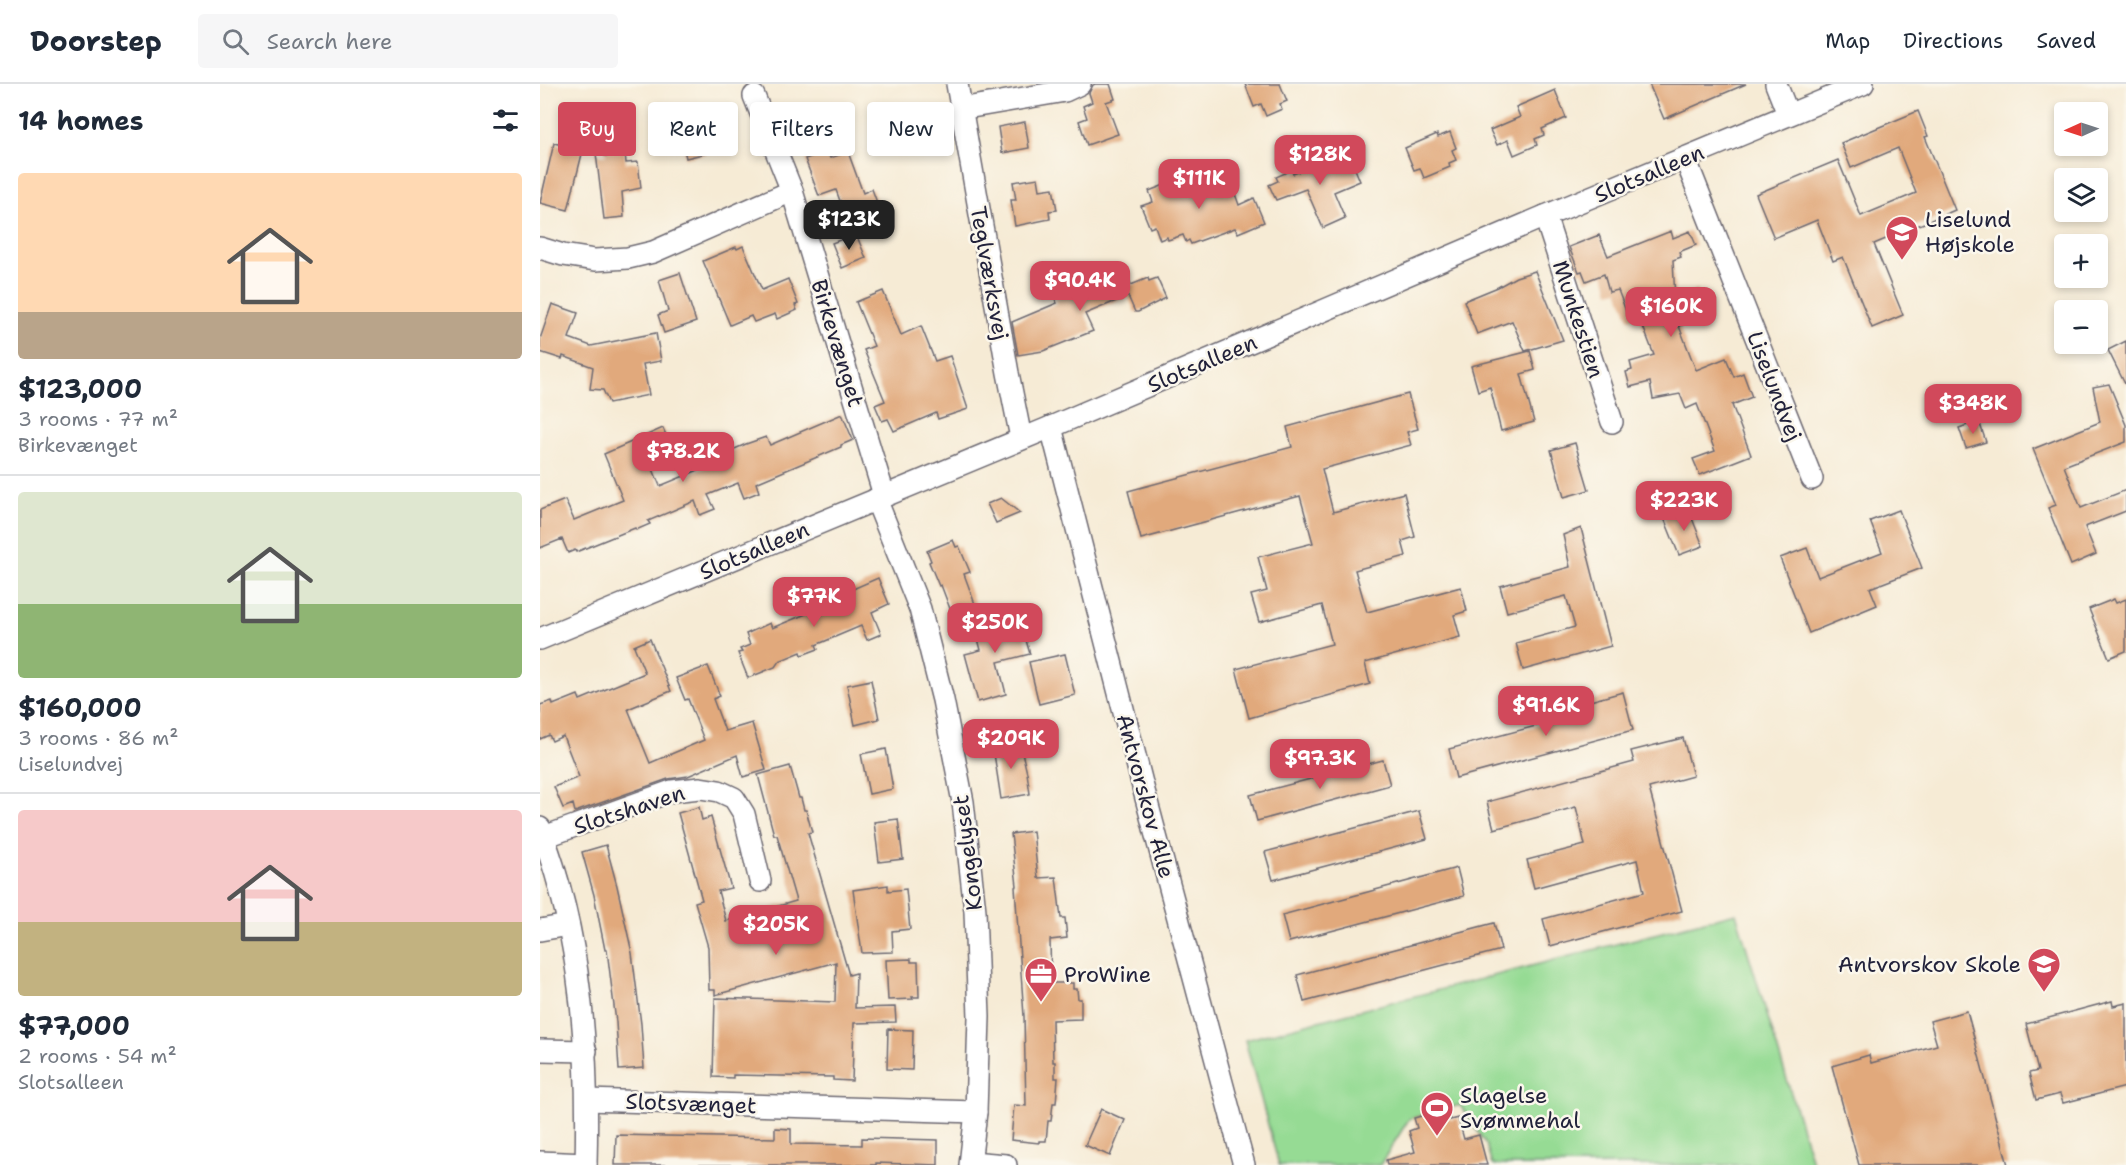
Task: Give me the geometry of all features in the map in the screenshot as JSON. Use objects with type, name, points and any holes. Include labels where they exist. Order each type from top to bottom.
[{"type":"street","name":"Teglværksvej","points":[[957,84],[1021,438]]},
{"type":"street","points":[[960,109],[1065,91],[1080,84]]},
{"type":"street","points":[[1776,84],[1788,114]]},
{"type":"street","name":"Slotsalleen","points":[[540,639],[1051,427],[1545,216],[1863,84]]},
{"type":"street","name":"Birkevænget","points":[[754,96],[792,191],[880,497]]},
{"type":"street","name":"Liselundvej","points":[[1685,158],[1812,479]]},
{"type":"street","points":[[540,248],[563,255],[595,260],[628,258],[653,252],[792,191]]},
{"type":"street","name":"Munkestien","points":[[1545,216],[1612,422]]},
{"type":"street","name":"Antvorskov Alle","points":[[1051,427],[1143,787],[1244,1165]]},
{"type":"street","name":"Kongelyset","points":[[880,497],[920,609],[943,700],[963,802],[975,911],[979,1017],[976,1112],[970,1164]]},
{"type":"street","name":"Slotshaven","points":[[542,833],[672,790],[700,788],[719,791],[734,798],[744,814],[760,881]]},
{"type":"street","points":[[540,1162],[586,1164],[587,1100],[586,1051],[579,980],[559,884],[542,833]]},
{"type":"street","points":[[540,930],[568,925]]},
{"type":"street","points":[[540,1050],[586,1051]]},
{"type":"street","name":"Slotsvænget","points":[[587,1100],[976,1112]]},
{"type":"street","points":[[970,1164],[1006,1165]]},
{"type":"green space","points":[[1736,913],[1813,1165],[1492,1165],[1486,1144],[1460,1105],[1409,1119],[1380,1165],[1279,1165],[1245,1040]]},
{"type":"building","points":[[1095,84],[1110,84],[1115,99],[1106,102],[1118,134],[1087,145],[1079,121],[1087,118],[1083,106],[1092,102],[1089,93]]},
{"type":"building","points":[[1245,84],[1280,84],[1287,101],[1280,104],[1282,109],[1266,116],[1261,104],[1254,107]]},
{"type":"building","points":[[1649,84],[1746,84],[1664,119]]},
{"type":"building","points":[[1555,90],[1566,118],[1542,129],[1544,135],[1535,139],[1537,145],[1514,155],[1508,140],[1497,145],[1490,130],[1520,117],[1516,107]]},
{"type":"building","points":[[1918,111],[1928,136],[1925,137],[1955,210],[1874,244],[1903,315],[1872,328],[1843,257],[1833,261],[1817,220],[1774,238],[1756,194],[1838,160],[1861,216],[1916,193],[1898,148],[1851,168],[1841,143]]},
{"type":"building","points":[[1025,122],[1029,148],[1002,153],[998,127]]},
{"type":"building","points":[[1450,132],[1456,148],[1452,150],[1456,160],[1449,163],[1450,167],[1424,178],[1420,168],[1414,170],[1405,148],[1437,134],[1438,137]]},
{"type":"building","points":[[554,143],[558,144],[558,156],[582,156],[568,210],[540,203]]},
{"type":"building","points":[[1348,152],[1360,181],[1334,192],[1345,218],[1323,228],[1306,189],[1276,200],[1269,185],[1278,181],[1276,177],[1292,170],[1293,174]]},
{"type":"building","points":[[596,156],[625,156],[626,163],[638,162],[641,188],[622,192],[624,217],[604,219]]},
{"type":"building","points":[[813,156],[829,156],[830,158],[849,156],[863,193],[872,189],[879,208],[885,216],[851,231],[836,190],[819,196],[805,159]]},
{"type":"building","points":[[1216,169],[1225,194],[1234,191],[1239,205],[1254,198],[1264,222],[1238,233],[1235,228],[1191,244],[1189,240],[1186,242],[1183,235],[1160,240],[1155,226],[1150,228],[1141,206],[1153,202],[1149,191],[1172,182],[1173,186]]},
{"type":"building","points":[[1038,178],[1040,190],[1053,188],[1057,210],[1049,211],[1050,219],[1015,226],[1011,200],[1016,200],[1013,182]]},
{"type":"building","points":[[1671,231],[1673,238],[1690,231],[1696,245],[1679,252],[1681,257],[1673,260],[1675,299],[1697,290],[1707,316],[1679,326],[1696,370],[1726,358],[1734,377],[1743,373],[1752,397],[1732,405],[1751,455],[1700,475],[1693,459],[1715,451],[1697,404],[1686,409],[1680,394],[1653,399],[1650,382],[1630,387],[1626,372],[1632,370],[1630,362],[1654,355],[1639,316],[1629,319],[1618,290],[1609,292],[1604,274],[1586,281],[1582,271],[1579,272],[1569,247],[1599,235],[1608,256]]},
{"type":"building","points":[[856,234],[866,258],[842,268],[832,243]]},
{"type":"building","points":[[743,246],[762,290],[788,279],[798,304],[795,305],[797,310],[777,319],[775,314],[754,322],[751,316],[730,325],[703,261]]},
{"type":"building","points":[[1535,271],[1563,340],[1525,351],[1512,321],[1477,334],[1464,301],[1516,277]]},
{"type":"building","points":[[680,273],[696,322],[664,333],[658,315],[668,311],[659,280]]},
{"type":"building","points":[[1110,275],[1112,281],[1127,275],[1131,285],[1148,278],[1149,281],[1157,278],[1166,298],[1135,312],[1128,296],[1085,314],[1093,331],[1043,351],[1018,355],[1012,322],[1057,303],[1055,299]]},
{"type":"building","points":[[883,291],[901,335],[921,326],[935,361],[950,356],[968,409],[938,419],[936,413],[894,431],[888,419],[882,421],[875,405],[885,401],[864,350],[874,346],[856,302]]},
{"type":"building","points":[[552,304],[578,313],[569,338],[591,346],[656,333],[661,361],[643,364],[649,395],[609,403],[603,390],[590,389],[593,367],[563,356],[562,359],[540,352],[540,339]]},
{"type":"building","points":[[2126,341],[2126,386],[2108,350]]},
{"type":"building","points":[[1530,351],[1535,370],[1521,374],[1534,422],[1501,431],[1490,387],[1478,391],[1471,366]]},
{"type":"building","points":[[2109,384],[2126,425],[2126,442],[2064,466],[2081,508],[2126,490],[2126,511],[2085,527],[2096,554],[2071,565],[2048,508],[2056,505],[2033,449],[2100,422],[2093,387]]},
{"type":"building","points":[[1408,394],[1418,429],[1407,432],[1411,445],[1322,469],[1333,512],[1404,493],[1415,537],[1402,541],[1406,556],[1355,570],[1367,612],[1461,587],[1467,611],[1454,615],[1460,637],[1365,663],[1370,684],[1249,718],[1236,669],[1332,644],[1322,605],[1259,622],[1251,595],[1267,591],[1258,557],[1313,543],[1300,496],[1141,539],[1128,491],[1292,447],[1287,427]]},
{"type":"building","points":[[842,414],[853,440],[756,483],[759,492],[744,498],[738,483],[708,495],[715,509],[700,515],[695,501],[648,521],[650,524],[636,530],[635,528],[576,552],[575,550],[568,553],[562,539],[540,548],[540,510],[565,500],[574,520],[623,500],[604,454],[663,428],[671,447],[648,457],[660,486],[713,464],[712,459],[746,444],[766,437],[770,445]]},
{"type":"building","points":[[1979,421],[1986,442],[1966,448],[1959,428]]},
{"type":"building","points":[[1575,443],[1589,490],[1564,497],[1551,450]]},
{"type":"building","points":[[1001,498],[1020,513],[996,523],[987,504]]},
{"type":"building","points":[[1688,508],[1703,546],[1679,555],[1664,518]]},
{"type":"building","points":[[1899,510],[1922,568],[1870,588],[1877,605],[1809,633],[1780,558],[1807,548],[1818,577],[1882,552],[1870,521]]},
{"type":"building","points":[[1581,528],[1611,646],[1523,670],[1516,643],[1575,627],[1566,596],[1507,612],[1500,586],[1570,567],[1563,535]]},
{"type":"building","points":[[953,540],[956,547],[959,546],[970,572],[964,574],[975,604],[952,614],[929,562],[931,561],[927,551]]},
{"type":"building","points":[[878,578],[889,604],[872,612],[881,634],[867,640],[861,626],[816,645],[818,649],[802,655],[801,652],[779,661],[775,667],[748,678],[738,653],[742,652],[740,649],[750,645],[746,634],[770,623],[772,628],[806,614],[805,610]]},
{"type":"building","points":[[2114,599],[2116,603],[2126,599],[2126,651],[2109,658],[2089,609]]},
{"type":"building","points":[[1004,616],[1005,620],[1019,616],[1030,654],[998,662],[1006,694],[978,702],[965,654],[981,650],[974,624]]},
{"type":"building","points":[[650,639],[671,691],[628,709],[650,763],[704,740],[688,699],[685,700],[676,678],[708,666],[720,696],[713,699],[725,731],[752,723],[766,770],[743,777],[737,755],[688,776],[668,779],[575,812],[573,804],[563,808],[554,787],[579,777],[563,736],[552,741],[549,735],[540,739],[540,705],[552,701],[553,705],[578,695],[580,700],[645,673],[634,646]]},
{"type":"building","points":[[1065,654],[1075,695],[1039,704],[1029,662]]},
{"type":"building","points":[[871,680],[879,719],[855,725],[847,685]]},
{"type":"building","points":[[1623,692],[1633,730],[1456,778],[1449,749],[1574,716],[1572,706]]},
{"type":"building","points":[[1683,738],[1693,776],[1649,788],[1682,911],[1550,946],[1543,919],[1644,892],[1637,860],[1534,888],[1527,860],[1585,845],[1576,807],[1494,829],[1487,802],[1634,762],[1631,751]]},
{"type":"building","points":[[1019,740],[1030,794],[1001,799],[993,747]]},
{"type":"building","points":[[886,749],[893,789],[869,794],[861,754]]},
{"type":"building","points":[[1383,760],[1390,785],[1257,821],[1250,795]]},
{"type":"building","points":[[790,766],[799,798],[806,810],[812,832],[808,833],[849,975],[856,973],[855,1008],[895,1007],[896,1022],[854,1023],[852,1081],[833,1080],[833,1077],[733,1075],[733,1078],[713,1077],[715,998],[835,1002],[836,962],[715,995],[715,990],[709,990],[708,947],[695,902],[702,900],[678,813],[699,807],[702,820],[711,817],[731,888],[718,891],[726,921],[796,901],[777,835],[774,835],[758,775]]},
{"type":"building","points":[[1419,811],[1427,839],[1273,880],[1265,852]]},
{"type":"building","points":[[898,819],[903,859],[879,862],[874,822]]},
{"type":"building","points":[[1033,831],[1038,878],[1056,877],[1061,918],[1065,918],[1067,938],[1050,940],[1051,983],[1073,983],[1073,989],[1077,989],[1078,999],[1081,999],[1081,1019],[1052,1020],[1053,1062],[1055,1062],[1055,1078],[1058,1078],[1056,1103],[1053,1103],[1051,1121],[1048,1121],[1046,1141],[1039,1141],[1039,1143],[1011,1140],[1014,1105],[1026,1106],[1024,1016],[1015,887],[1017,886],[1011,834]]},
{"type":"building","points":[[606,845],[632,953],[644,1068],[619,1070],[607,950],[605,950],[594,895],[582,852]]},
{"type":"building","points":[[1457,868],[1464,896],[1289,942],[1282,915]]},
{"type":"building","points":[[888,885],[888,891],[906,889],[910,929],[892,931],[893,952],[862,953],[853,890]]},
{"type":"building","points":[[1494,923],[1501,950],[1304,1002],[1297,975]]},
{"type":"building","points":[[911,959],[911,962],[918,962],[919,997],[888,1000],[886,960]]},
{"type":"building","points":[[2112,1001],[2113,1006],[2126,1003],[2126,1087],[2063,1103],[2060,1094],[2036,1100],[2029,1073],[2038,1071],[2026,1024]]},
{"type":"building","points":[[1967,1011],[2008,1165],[1859,1165],[1832,1066],[1869,1055],[1871,1063],[1937,1045],[1930,1021]]},
{"type":"building","points":[[888,1029],[913,1030],[912,1070],[887,1069]]},
{"type":"building","points":[[1101,1109],[1125,1120],[1110,1156],[1085,1145]]},
{"type":"building","name":"Slagelse Svømmehal","points":[[1447,1109],[1450,1120],[1458,1118],[1464,1139],[1479,1135],[1487,1165],[1387,1165],[1386,1160],[1415,1152],[1409,1131],[1417,1128],[1414,1118]]},
{"type":"building","points":[[775,1128],[791,1129],[791,1144],[862,1145],[862,1138],[938,1140],[938,1165],[876,1163],[876,1165],[615,1165],[616,1135],[775,1138]]},
{"type":"place","name":"Liselund Højskole","points":[[1902,261]]},
{"type":"place","name":"Antvorskov Skole","points":[[2044,993]]},
{"type":"place","name":"ProWine","points":[[1041,1003]]},
{"type":"place","name":"Slagelse Svømmehal","points":[[1437,1137]]}]
